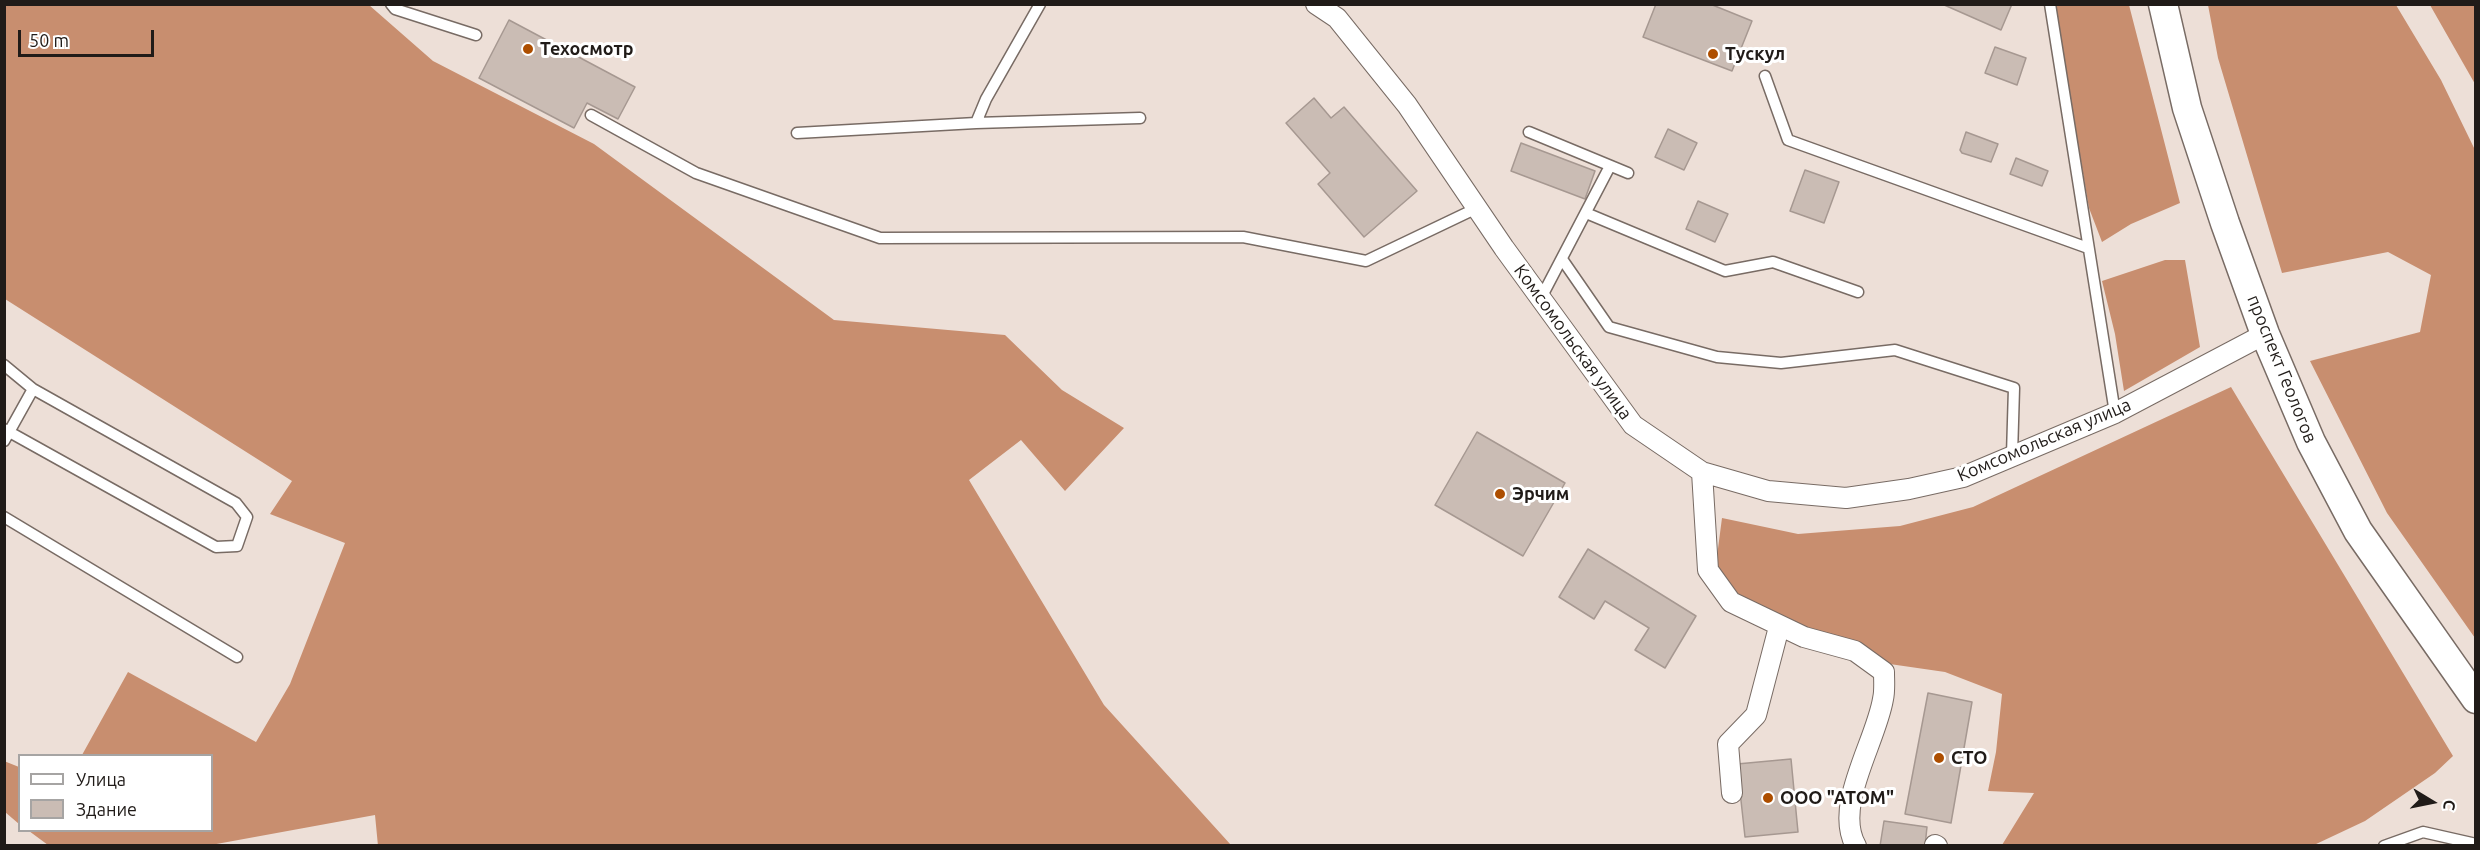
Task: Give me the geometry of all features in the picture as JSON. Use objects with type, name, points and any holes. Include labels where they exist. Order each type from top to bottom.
[{"type":"main road","name":"проспект Геологов","points":[[2163,4],[2187,108],[2224,223],[2265,334],[2311,442],[2358,531],[2475,699]]},
{"type":"street","name":"Комсомольская улица","points":[[1316,4],[1337,18],[1407,105],[1477,208],[1633,425],[1702,472],[1768,491],[1846,498],[1909,489],[1963,477],[2115,413],[2265,334]]},
{"type":"street","points":[[1702,472],[1708,570],[1731,602],[1804,638],[1855,651],[1884,672],[1883,699],[1866,758],[1853,788],[1850,834],[1856,846]]},
{"type":"street","points":[[1732,793],[1728,744],[1756,716],[1779,627]]},
{"type":"lane","points":[[391,4],[395,9],[476,35]]},
{"type":"lane","points":[[976,123],[986,99],[1040,4]]},
{"type":"lane","points":[[2050,4],[2115,413]]},
{"type":"lane","points":[[1764,75],[1788,140],[2088,248]]},
{"type":"lane","points":[[591,114],[696,172],[880,238],[1243,237],[1366,261],[1477,208]]},
{"type":"lane","points":[[797,133],[976,123],[1140,118]]},
{"type":"lane","points":[[1529,132],[1628,173]]},
{"type":"lane","points":[[1541,298],[1610,166]]},
{"type":"lane","points":[[1586,213],[1725,271],[1773,262],[1858,292]]},
{"type":"lane","points":[[1562,260],[1609,327],[1717,357],[1781,363],[1894,350],[2014,388],[2012,455]]},
{"type":"lane","points":[[4,365],[33,388],[236,504],[247,517],[237,546],[216,547],[6,434],[33,388]]},
{"type":"lane","points":[[4,517],[237,657]]},
{"type":"lane","points":[[2384,846],[2422,832],[2475,844]]},
{"type":"shaded area","points":[[4,5],[369,5],[433,61],[594,144],[834,320],[1005,335],[1062,390],[1124,428],[1065,491],[1021,440],[969,480],[1104,705],[1231,845],[378,846],[375,815],[211,845],[48,845],[30,832],[213,832],[213,754],[83,754],[128,672],[256,742],[290,684],[345,543],[270,514],[292,481],[5,299]]},
{"type":"shaded area","points":[[2054,5],[2129,5],[2180,203],[2131,224],[2102,242],[2089,208]]},
{"type":"shaded area","points":[[2208,5],[2396,5],[2441,80],[2475,150],[2475,638],[2387,513],[2310,361],[2420,332],[2431,275],[2388,252],[2282,273],[2218,58]]},
{"type":"shaded area","points":[[2430,5],[2475,5],[2475,84]]},
{"type":"shaded area","points":[[2165,260],[2185,260],[2200,347],[2124,391],[2115,334],[2102,281]]},
{"type":"shaded area","points":[[2231,387],[2453,756],[2435,773],[2365,821],[2314,845],[2002,845],[2034,793],[1988,791],[1996,752],[2002,694],[1945,672],[1869,661],[1779,627],[1714,579],[1722,518],[1798,534],[1900,526],[1973,507]]},
{"type":"shaded area","points":[[4,761],[18,767],[18,823],[5,812]]},
{"type":"building","name":"Тускул","points":[[1656,4],[1710,4],[1752,21],[1732,71],[1643,37]]},
{"type":"building","points":[[1942,4],[2012,4],[2001,30]]},
{"type":"building","name":"Техосмотр","points":[[509,20],[635,87],[618,119],[587,103],[574,128],[479,78]]},
{"type":"building","points":[[1995,47],[2026,58],[2017,85],[1985,73]]},
{"type":"building","points":[[1314,98],[1331,118],[1344,107],[1417,191],[1364,237],[1318,184],[1330,173],[1286,123]]},
{"type":"building","points":[[1668,129],[1697,143],[1684,170],[1655,157]]},
{"type":"building","points":[[1966,132],[1998,144],[1991,162],[1962,153],[1960,150]]},
{"type":"building","points":[[1521,143],[1595,171],[1585,199],[1511,171]]},
{"type":"building","points":[[2016,158],[2048,171],[2042,186],[2010,174]]},
{"type":"building","points":[[1805,170],[1839,182],[1824,223],[1790,211]]},
{"type":"building","points":[[1698,201],[1728,214],[1715,242],[1686,229]]},
{"type":"building","name":"Эрчим","points":[[1477,432],[1565,483],[1523,556],[1435,505]]},
{"type":"building","points":[[1588,549],[1696,616],[1665,668],[1635,650],[1649,628],[1605,601],[1594,619],[1559,597]]},
{"type":"building","name":"СТО","points":[[1928,693],[1972,702],[1951,823],[1905,814]]},
{"type":"building","name":"ООО \"АТОМ\"","points":[[1791,759],[1798,832],[1745,837],[1737,764]]},
{"type":"building","points":[[1884,821],[1927,827],[1925,846],[1880,846]]},
{"type":"place","name":"Техосмотр","points":[[528,49]]},
{"type":"place","name":"Тускул","points":[[1713,54]]},
{"type":"place","name":"Эрчим","points":[[1500,494]]},
{"type":"place","name":"СТО","points":[[1939,758]]},
{"type":"place","name":"ООО \"АТОМ\"","points":[[1768,798]]}]
